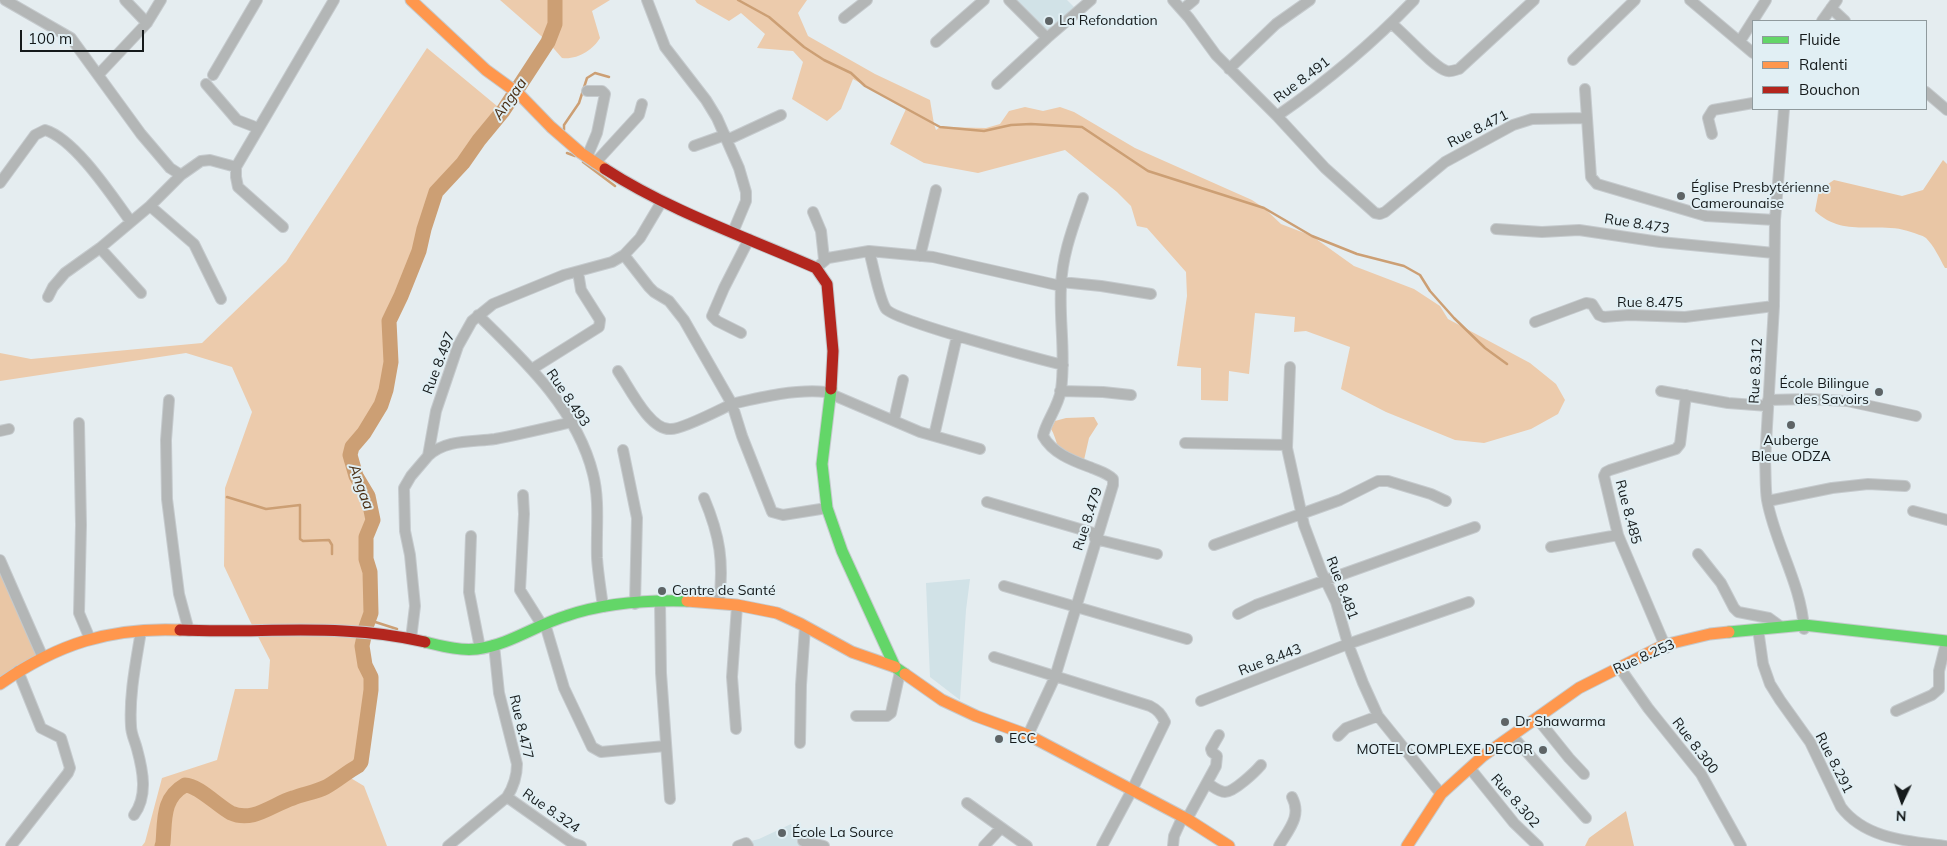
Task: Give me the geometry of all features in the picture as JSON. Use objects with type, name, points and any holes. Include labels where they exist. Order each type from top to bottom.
[{"type":"main road","points":[[411,0],[486,70],[519,94],[551,127],[591,160],[631,186],[662,201],[816,268],[827,284],[833,351],[831,394],[822,464],[827,508],[842,551],[897,669]]},
{"type":"main road","points":[[0,684],[18,671],[43,658],[90,639],[122,632],[279,630],[365,632],[458,648],[480,648],[494,645],[566,615],[603,607],[660,602],[719,603],[771,612],[805,626],[847,649],[897,669],[942,700],[976,716],[1028,736],[1185,818],[1229,846]]},
{"type":"main road","name":"Rue 8.253","points":[[1407,846],[1441,794],[1483,756],[1579,688],[1666,648],[1780,626],[1946,645]]},
{"type":"main road","name":"Rue 8.253","points":[[1759,631],[1804,628]]},
{"type":"main road","name":"Rue 8.253","points":[[1415,846],[1440,807],[1473,772],[1515,739],[1576,697],[1621,670]]},
{"type":"street","points":[[4,0],[71,38],[99,74],[118,103],[131,117],[141,134],[170,168],[181,175]]},
{"type":"street","points":[[125,0],[147,23]]},
{"type":"street","points":[[99,74],[147,23],[161,0]]},
{"type":"street","points":[[213,75],[256,0]]},
{"type":"street","points":[[283,226],[238,187],[236,167],[334,0]]},
{"type":"street","points":[[647,0],[665,47],[706,100],[726,137],[739,168],[746,192],[746,201],[733,232]]},
{"type":"street","points":[[844,18],[867,0]]},
{"type":"street","points":[[936,42],[984,0]]},
{"type":"street","points":[[1010,0],[1047,38]]},
{"type":"street","points":[[997,84],[1091,0]]},
{"type":"street","name":"Rue 8.491","points":[[1173,0],[1229,69],[1277,116],[1318,88],[1392,24],[1414,0]]},
{"type":"street","points":[[1182,10],[1194,0]]},
{"type":"street","points":[[1229,69],[1276,24],[1310,0]]},
{"type":"street","points":[[1392,24],[1420,51],[1446,71],[1453,71],[1459,68],[1534,0]]},
{"type":"street","points":[[1573,60],[1635,0]]},
{"type":"street","points":[[1754,20],[1766,0]]},
{"type":"street","points":[[1692,1],[1752,51]]},
{"type":"street","points":[[1823,20],[1834,4],[1844,20]]},
{"type":"street","points":[[1740,42],[1752,23]]},
{"type":"street","points":[[206,84],[237,120],[258,128]]},
{"type":"street","points":[[1585,89],[1591,177],[1597,184],[1706,216],[1775,220]]},
{"type":"street","points":[[587,91],[605,94],[591,160]]},
{"type":"street","points":[[1927,93],[1947,110]]},
{"type":"street","points":[[1712,134],[1708,118],[1713,110],[1752,103]]},
{"type":"street","points":[[591,160],[639,115],[642,104]]},
{"type":"street","name":"Rue 8.312","points":[[1784,110],[1775,220],[1774,306],[1765,462],[1768,501],[1792,572],[1804,628]]},
{"type":"street","points":[[694,146],[726,137],[781,115]]},
{"type":"street","name":"Rue 8.471","points":[[1277,116],[1325,168],[1375,212],[1380,214],[1385,212],[1445,162],[1513,125],[1532,120],[1587,118]]},
{"type":"street","points":[[0,183],[35,135],[45,130],[64,140],[80,156],[130,222]]},
{"type":"street","points":[[48,296],[53,286],[65,274],[100,248],[150,206],[181,175],[205,160],[236,167]]},
{"type":"street","points":[[920,256],[936,190]]},
{"type":"street","name":"Rue 8.479","points":[[1028,736],[1055,677],[1113,485],[1113,478],[1109,474],[1055,451],[1045,439],[1044,432],[1054,414],[1060,391],[1063,366],[1061,284],[1067,243],[1083,198]]},
{"type":"street","name":"Rue 8.497","points":[[428,456],[436,411],[458,346],[472,321],[492,304],[564,276],[612,262],[624,255],[640,238],[662,201]]},
{"type":"street","points":[[150,206],[194,244],[221,299]]},
{"type":"street","points":[[813,212],[821,231],[824,259]]},
{"type":"street","name":"Rue 8.473","points":[[1496,229],[1542,232],[1579,230],[1660,242],[1774,253]]},
{"type":"street","points":[[741,333],[717,321],[712,316],[749,239]]},
{"type":"street","points":[[100,248],[141,293]]},
{"type":"street","points":[[869,251],[884,306],[892,314],[957,336],[1063,366]]},
{"type":"street","points":[[816,268],[824,259],[869,251],[920,256],[1061,284],[1101,286],[1151,294]]},
{"type":"street","points":[[624,255],[649,287],[669,301],[684,320],[732,404],[742,436],[772,512],[783,515],[827,508]]},
{"type":"street","points":[[532,369],[599,327],[600,320],[581,290],[578,272]]},
{"type":"street","name":"Rue 8.475","points":[[1535,322],[1586,303],[1592,304],[1600,315],[1604,316],[1685,317],[1774,306]]},
{"type":"street","name":"Rue 8.493","points":[[478,315],[532,369],[572,422],[593,474],[597,511],[597,558],[603,607]]},
{"type":"street","points":[[934,436],[957,336]]},
{"type":"street","name":"Rue 8.481","points":[[1290,367],[1287,445],[1301,515],[1325,581],[1336,602],[1348,644],[1378,716],[1441,794]]},
{"type":"street","points":[[618,371],[649,418],[660,427],[674,429],[732,404],[764,396],[815,391],[831,394],[934,436],[980,449]]},
{"type":"street","points":[[894,420],[903,380]]},
{"type":"street","points":[[1060,391],[1103,392],[1131,396]]},
{"type":"street","points":[[1661,391],[1739,404],[1809,399],[1847,401],[1916,416]]},
{"type":"street","name":"Rue 8.485","points":[[1666,648],[1618,534],[1604,476],[1606,472],[1676,449],[1680,444],[1686,395]]},
{"type":"street","points":[[169,400],[166,440],[167,499],[179,594],[189,631]]},
{"type":"street","points":[[411,639],[415,606],[410,555],[405,531],[404,488],[411,476],[434,450],[456,443],[496,438],[572,422]]},
{"type":"street","points":[[79,424],[81,525],[79,613],[90,639]]},
{"type":"street","points":[[1185,443],[1287,445]]},
{"type":"street","points":[[623,450],[637,518],[635,604]]},
{"type":"street","points":[[1214,544],[1301,515],[1340,500],[1382,480],[1431,494],[1446,501]]},
{"type":"street","points":[[1768,501],[1832,488],[1868,484],[1905,486]]},
{"type":"street","points":[[523,495],[524,514],[520,590],[544,625],[564,688],[592,747],[601,752],[666,746]]},
{"type":"street","points":[[704,498],[715,524],[718,538],[722,574],[719,603]]},
{"type":"street","points":[[987,502],[1096,537],[1157,554]]},
{"type":"street","points":[[1913,511],[1947,520]]},
{"type":"street","points":[[1238,614],[1256,605],[1474,528]]},
{"type":"street","points":[[1551,547],[1618,534]]},
{"type":"street","points":[[471,536],[469,592],[480,648]]},
{"type":"street","points":[[1698,554],[1721,583],[1738,612],[1769,618],[1780,626]]},
{"type":"street","points":[[0,560],[43,658]]},
{"type":"street","points":[[1004,586],[1187,639]]},
{"type":"street","points":[[660,602],[661,673],[670,798]]},
{"type":"street","name":"Rue 8.443","points":[[1201,702],[1348,644],[1469,602]]},
{"type":"street","points":[[736,606],[732,678],[736,730]]},
{"type":"street","points":[[800,743],[805,626]]},
{"type":"street","points":[[134,815],[142,799],[144,789],[131,728],[131,702],[141,631]]},
{"type":"street","name":"Rue 8.291","points":[[1759,631],[1763,664],[1770,684],[1810,742],[1847,816],[1856,823],[1878,834],[1945,846]]},
{"type":"street","name":"Rue 8.477","points":[[448,846],[507,796],[514,786],[517,773],[517,764],[499,693],[494,645]]},
{"type":"street","points":[[1896,711],[1920,701],[1939,689],[1939,671],[1946,645]]},
{"type":"street","points":[[994,656],[1150,706],[1157,709],[1165,722],[1102,846]]},
{"type":"street","points":[[856,716],[887,716],[891,713],[897,669]]},
{"type":"street","name":"Rue 8.300","points":[[1621,670],[1648,708],[1701,774],[1741,846]]},
{"type":"street","points":[[10,846],[70,768],[61,738],[41,728],[18,671]]},
{"type":"street","points":[[1338,736],[1346,728],[1378,716]]},
{"type":"street","points":[[1540,722],[1584,774]]},
{"type":"street","points":[[1173,846],[1174,836],[1207,783],[1218,760],[1211,749],[1219,734]]},
{"type":"street","points":[[1515,739],[1586,818]]},
{"type":"street","points":[[1207,783],[1222,792],[1229,792],[1252,775],[1261,765]]},
{"type":"street","name":"Rue 8.302","points":[[1473,772],[1514,823],[1538,846]]},
{"type":"street","name":"Rue 8.324","points":[[507,796],[574,845]]},
{"type":"street","points":[[1279,846],[1295,816],[1297,806],[1292,797]]},
{"type":"street","points":[[968,803],[1027,846]]},
{"type":"street","points":[[984,846],[1001,828]]},
{"type":"street","points":[[803,842],[824,846]]},
{"type":"street","points":[[738,846],[746,843],[748,846]]},
{"type":"shaded area","points":[[500,0],[610,0],[592,11],[600,38],[597,42],[579,56],[562,58],[548,42]]},
{"type":"shaded area","points":[[695,0],[807,0],[798,13],[808,36],[875,74],[930,100],[936,130],[940,127],[986,128],[1000,124],[1009,111],[1025,107],[1043,111],[1060,107],[1074,112],[1135,148],[1252,200],[1281,224],[1312,236],[1354,266],[1414,289],[1440,306],[1448,319],[1530,363],[1556,384],[1565,400],[1558,414],[1531,429],[1484,443],[1455,440],[1386,412],[1341,389],[1350,347],[1306,331],[1294,332],[1295,317],[1255,313],[1249,374],[1229,371],[1228,401],[1201,400],[1201,368],[1177,366],[1187,296],[1186,272],[1147,228],[1137,226],[1131,206],[1117,192],[1065,150],[978,173],[924,163],[890,144],[906,109],[853,79],[841,109],[827,121],[792,99],[803,62],[793,51],[757,48],[765,34],[741,13],[729,21],[697,3]]},
{"type":"shaded area","name":"La Refondation","points":[[1016,0],[1067,0],[1075,8],[1048,33]]},
{"type":"shaded area","points":[[427,48],[503,111],[463,163],[436,192],[419,251],[389,321],[391,362],[386,390],[381,405],[364,433],[352,447],[350,455],[356,476],[368,496],[373,520],[366,537],[366,559],[370,572],[371,613],[362,646],[365,665],[371,677],[371,690],[361,762],[358,766],[344,774],[364,786],[387,846],[142,846],[145,842],[162,778],[217,760],[235,689],[268,689],[270,660],[224,566],[225,488],[252,412],[232,367],[186,353],[0,381],[0,353],[31,359],[202,343],[286,262]]},
{"type":"shaded area","points":[[1943,160],[1947,164],[1947,268],[1945,268],[1932,245],[1923,236],[1899,229],[1850,227],[1826,219],[1815,211],[1819,190],[1834,180],[1902,196],[1923,190]]},
{"type":"shaded area","points":[[1094,417],[1098,424],[1089,438],[1084,460],[1069,454],[1059,447],[1051,429],[1055,421],[1066,418]]},
{"type":"shaded area","points":[[0,557],[44,656],[0,677]]},
{"type":"shaded area","points":[[970,579],[960,700],[930,677],[926,583]]},
{"type":"shaded area","points":[[1626,811],[1634,846],[1585,846],[1589,838]]},
{"type":"shaded area","name":"École La Source","points":[[791,824],[800,846],[752,846],[751,841]]},
{"type":"waterway","name":"Angaa","points":[[162,846],[168,803],[172,796],[185,785],[202,792],[231,813],[247,816],[326,787],[358,766],[361,762],[371,690],[371,677],[365,665],[362,646],[371,613],[370,572],[366,559],[366,537],[373,520],[368,496],[356,476],[350,455],[352,447],[364,433],[381,405],[386,390],[391,362],[389,321],[419,251],[436,192],[463,163],[503,111],[548,42],[555,24],[555,0]]},
{"type":"waterway","points":[[738,0],[769,17],[804,47],[824,60],[851,73],[865,86],[940,127],[984,131],[1011,125],[1031,124],[1082,127],[1148,171],[1264,208],[1312,236],[1357,254],[1404,266],[1420,275],[1430,291],[1454,318],[1485,348],[1507,364]]},
{"type":"waterway","points":[[564,130],[564,125],[579,103],[587,78],[595,73],[609,77]]},
{"type":"waterway","points":[[567,153],[575,156]]},
{"type":"waterway","points":[[583,162],[615,186]]},
{"type":"waterway","points":[[227,497],[266,509],[300,505],[300,539],[303,541],[329,540],[332,545],[332,554]]},
{"type":"waterway","points":[[369,620],[397,629]]},
{"type":"traffic: fast","points":[[831,389],[822,464],[827,508],[842,551],[895,667],[905,674]]},
{"type":"traffic: fast","points":[[425,642],[458,649],[477,649],[489,647],[555,620],[595,608],[641,602],[687,601]]},
{"type":"traffic: fast","points":[[1729,632],[1804,625],[1947,641]]},
{"type":"traffic: slow","points":[[411,0],[486,70],[519,94],[551,127],[581,153],[605,169]]},
{"type":"traffic: slow","points":[[687,601],[737,605],[777,613],[852,652],[895,667]]},
{"type":"traffic: slow","points":[[0,684],[42,658],[85,641],[107,635],[130,632],[180,630]]},
{"type":"traffic: slow","points":[[1407,846],[1441,794],[1483,756],[1579,688],[1664,645],[1710,634],[1729,632]]},
{"type":"traffic: slow","points":[[905,674],[942,700],[976,716],[1028,735],[1187,819],[1229,846]]},
{"type":"traffic: jam","points":[[605,169],[682,211],[816,268],[827,284],[833,351],[831,389]]},
{"type":"traffic: jam","points":[[180,630],[333,630],[395,636],[425,642]]},
{"type":"place","name":"La Refondation","points":[[1049,21]]},
{"type":"place","name":"Église Presbytérienne Camerounaise","points":[[1681,196]]},
{"type":"place","name":"École Bilingue des Savoirs","points":[[1879,392]]},
{"type":"place","name":"Auberge Bleue ODZA","points":[[1791,425]]},
{"type":"place","name":"Centre de Santé","points":[[662,591]]},
{"type":"place","name":"Dr Shawarma","points":[[1505,722]]},
{"type":"place","name":"ECC","points":[[999,739]]},
{"type":"place","name":"MOTEL COMPLEXE DECOR","points":[[1543,750]]},
{"type":"place","name":"École La Source","points":[[782,833]]}]
